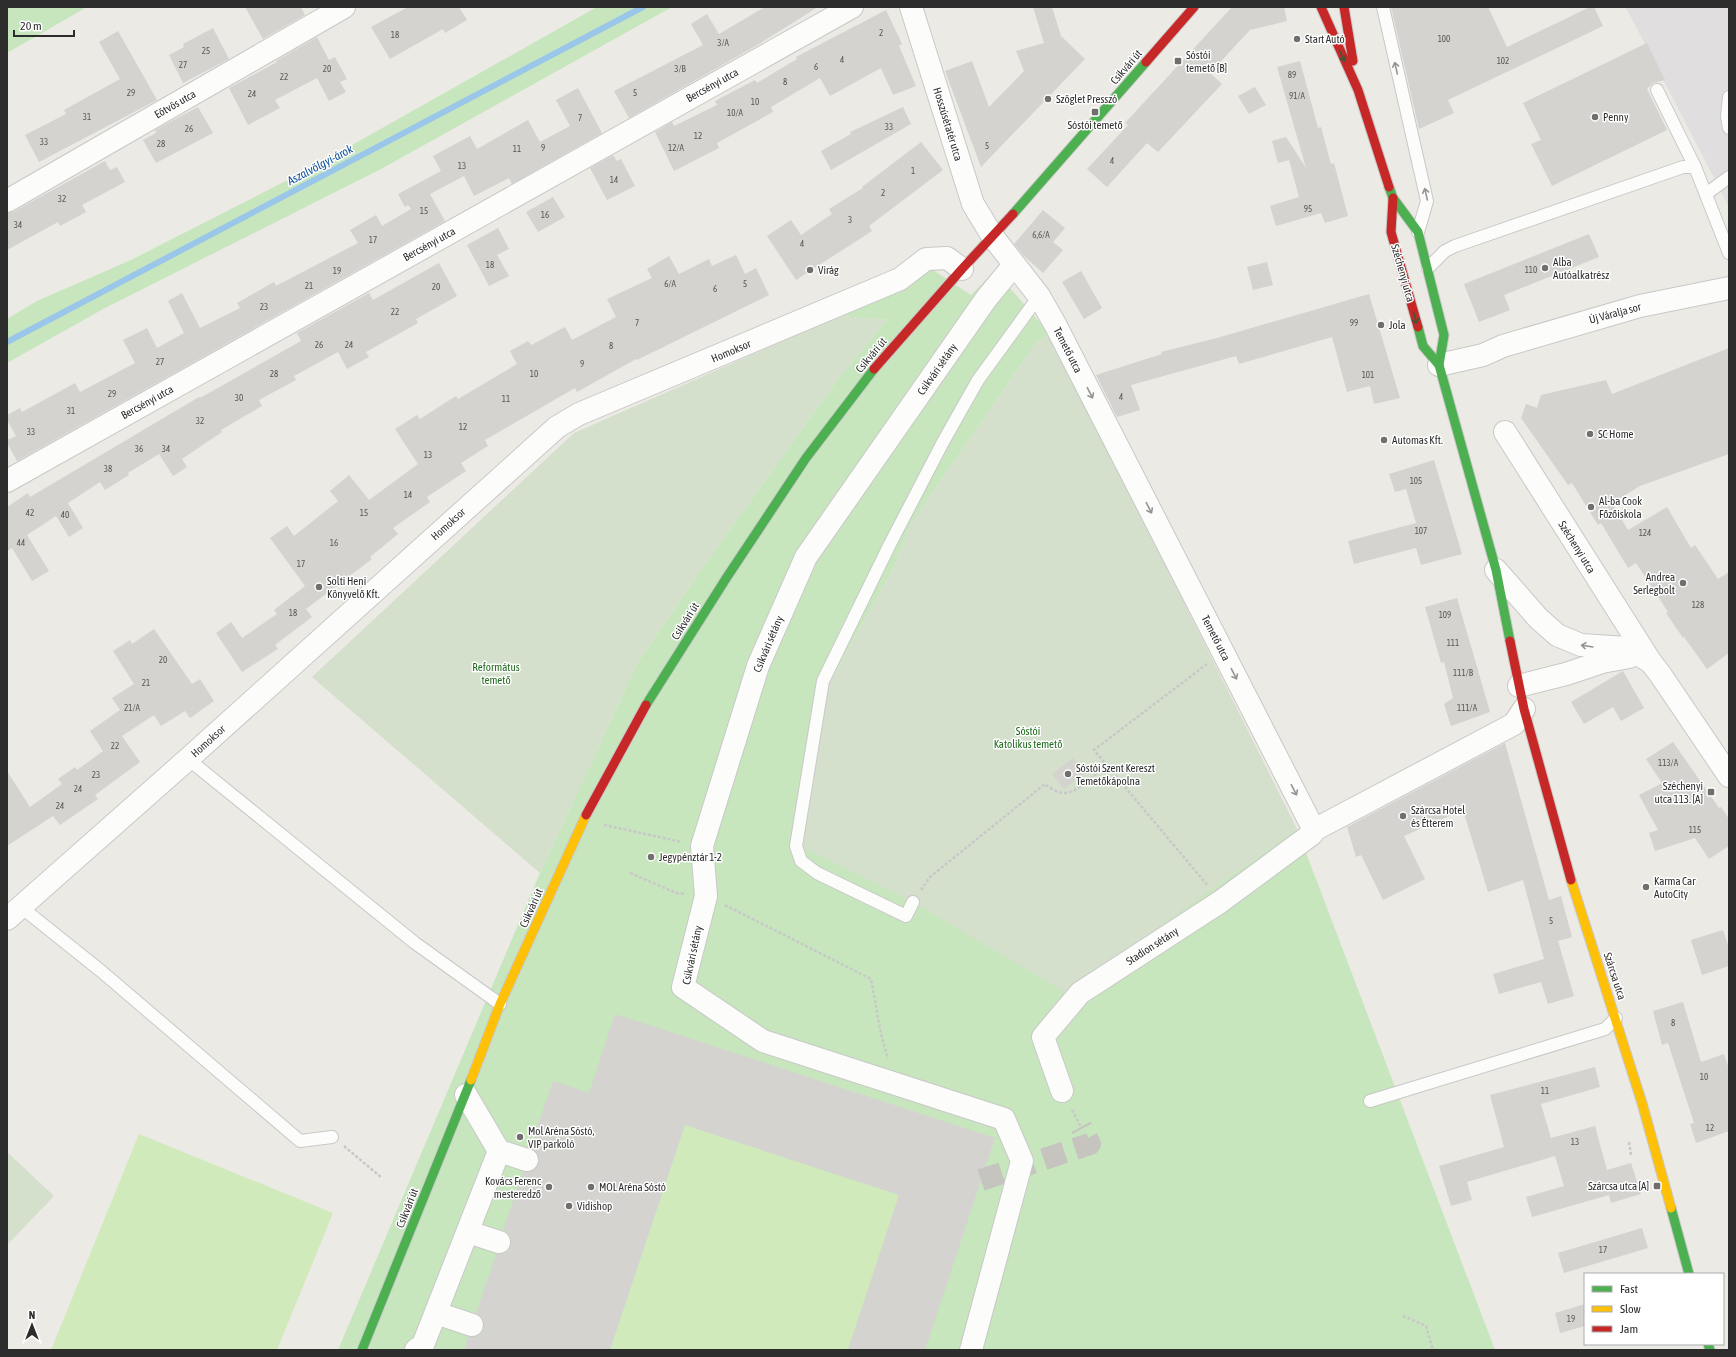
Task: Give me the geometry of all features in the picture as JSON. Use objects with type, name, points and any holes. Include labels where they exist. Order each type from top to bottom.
[{"type":"main road","name":"Csikvári út","points":[[362,1350],[466,1095],[500,1004],[583,820],[640,714],[727,577],[806,458],[872,372],[993,237],[1194,7]]},
{"type":"main road","points":[[1321,7],[1358,90]]},
{"type":"main road","points":[[1344,7],[1358,90]]},
{"type":"main road","name":"Széchenyi utca","points":[[1358,90],[1393,198],[1418,232],[1444,335],[1439,365]]},
{"type":"main road","name":"Széchenyi utca","points":[[1393,198],[1391,232],[1423,346],[1439,365],[1496,570],[1519,686]]},
{"type":"main road","name":"Szárcsa utca","points":[[1519,686],[1566,864],[1642,1103],[1689,1273]]},
{"type":"street","name":"Eötvös utca","points":[[7,201],[344,7]]},
{"type":"street","name":"Bercsényi utca","points":[[7,481],[852,7]]},
{"type":"street","name":"Hosszúsétatér utca","points":[[911,7],[973,204],[993,237]]},
{"type":"street","name":"Temető utca","points":[[993,237],[1039,296],[1314,830]]},
{"type":"street","name":"Homoksor","points":[[14,913],[188,759],[557,427],[579,414],[900,279],[926,259],[946,258],[962,270]]},
{"type":"street","name":"Csikvári sétány","points":[[971,1350],[1022,1161],[1004,1119],[763,1041],[683,987],[706,896],[702,846],[758,666],[806,557],[986,299],[1014,265]]},
{"type":"street","name":"Új Váralja sor","points":[[1439,365],[1481,348],[1503,346],[1640,306],[1729,288]]},
{"type":"street","name":"Széchenyi utca","points":[[1505,432],[1650,661],[1729,776]]},
{"type":"street","name":"Széchenyi utca","points":[[1496,570],[1538,618],[1557,635],[1581,645],[1627,648],[1650,661]]},
{"type":"street","points":[[1519,686],[1566,674],[1602,662],[1628,657],[1650,661]]},
{"type":"street","points":[[1314,830],[1514,724],[1524,708]]},
{"type":"street","name":"Stadion sétány","points":[[1062,1091],[1043,1037],[1080,993],[1220,902],[1312,834],[1314,830]]},
{"type":"street","points":[[466,1095],[499,1151],[526,1160]]},
{"type":"street","points":[[416,1350],[423,1344],[436,1313],[499,1151]]},
{"type":"street","points":[[468,1232],[499,1242]]},
{"type":"street","points":[[436,1313],[472,1325]]},
{"type":"lane","points":[[1383,7],[1427,201],[1418,232]]},
{"type":"lane","points":[[1657,90],[1695,167],[1729,253]]},
{"type":"lane","points":[[1729,97],[1727,117],[1729,128]]},
{"type":"lane","points":[[1428,268],[1445,251],[1455,246],[1674,169],[1695,167]]},
{"type":"lane","points":[[1706,194],[1729,177]]},
{"type":"lane","points":[[1422,246],[1455,246]]},
{"type":"lane","points":[[913,902],[906,916],[817,873],[801,861],[796,846],[823,681],[890,544],[943,442],[978,380],[1039,296]]},
{"type":"lane","points":[[188,759],[409,938],[500,1004]]},
{"type":"lane","points":[[14,913],[101,971],[300,1141],[332,1137]]},
{"type":"lane","points":[[1370,1101],[1605,1029],[1616,1018]]},
{"type":"path","points":[[1220,902],[1094,750],[1223,652]]},
{"type":"path","points":[[913,902],[930,877],[1045,784],[1054,790],[1065,793],[1077,788],[1106,765]]},
{"type":"path","points":[[583,820],[702,846]]},
{"type":"path","points":[[630,873],[676,893],[706,896],[871,979],[881,1034]]},
{"type":"path","points":[[332,1137],[382,1178]]},
{"type":"path","points":[[1404,1316],[1426,1326],[1433,1350]]},
{"type":"shaded area","points":[[1625,7],[1729,7],[1729,207],[1634,23]]},
{"type":"green space","points":[[7,7],[87,7],[7,53]]},
{"type":"green space","points":[[597,7],[672,7],[381,169],[105,308],[7,363],[7,319],[37,301],[131,260],[313,167]]},
{"type":"green space","points":[[930,268],[971,295],[995,271],[1050,334],[1036,343],[911,524],[894,567],[829,684],[803,847],[1211,890],[1297,829],[1495,1350],[338,1350],[540,873],[637,664],[698,574],[838,379],[887,320],[840,316]]},
{"type":"green space","name":"Református temető","points":[[840,316],[887,320],[838,379],[698,574],[637,664],[540,873],[312,677],[574,433]]},
{"type":"green space","name":"Sóstói Katolikus temető","points":[[1050,334],[1297,829],[1066,993],[913,902],[803,847],[829,684],[894,567],[911,524],[1036,343]]},
{"type":"green space","points":[[685,1125],[899,1195],[848,1350],[610,1350]]},
{"type":"green space","points":[[139,1134],[333,1213],[277,1350],[51,1350]]},
{"type":"green space","points":[[7,1152],[54,1196],[7,1245]]},
{"type":"building","points":[[245,7],[301,7],[305,15],[263,39]]},
{"type":"building","points":[[408,7],[459,7],[467,20],[445,33],[443,29],[390,59],[371,27]]},
{"type":"building","points":[[765,7],[818,7],[759,44],[629,118],[614,91],[703,45],[691,24],[707,14],[719,34]]},
{"type":"building","points":[[1033,7],[1052,7],[1061,36],[1085,59],[981,167],[945,71],[972,61],[989,107],[1024,71],[1016,51],[1044,43]]},
{"type":"building","points":[[1232,7],[1284,7],[1287,21],[1250,30],[1210,73],[1222,84],[1158,152],[1147,143],[1107,187],[1087,169],[1128,125],[1125,123]]},
{"type":"building","points":[[1391,7],[1488,7],[1507,47],[1590,7],[1594,7],[1603,26],[1448,100],[1454,113],[1419,129]]},
{"type":"building","points":[[886,10],[902,44],[899,46],[916,86],[893,95],[881,68],[830,96],[820,78],[771,107],[773,112],[717,143],[719,148],[674,171],[655,132],[672,122],[674,126],[717,105],[715,101],[755,80],[757,83],[797,59],[796,57]]},
{"type":"building","points":[[213,28],[229,59],[183,83],[169,55],[184,47],[183,44]]},
{"type":"building","points":[[118,31],[157,100],[39,162],[25,135],[66,114],[64,110],[120,79],[99,42]]},
{"type":"building","points":[[317,37],[329,60],[335,57],[347,79],[340,82],[346,92],[329,101],[317,78],[275,100],[280,108],[248,125],[229,88],[277,62],[276,61]]},
{"type":"building","name":"Penny","points":[[1647,43],[1665,80],[1653,83],[1647,89],[1667,130],[1552,186],[1531,144],[1541,140],[1523,103]]},
{"type":"building","points":[[1300,61],[1318,128],[1321,127],[1331,164],[1334,163],[1348,216],[1325,223],[1321,213],[1276,226],[1270,206],[1299,197],[1289,160],[1278,163],[1272,141],[1286,137],[1306,168],[1277,67]]},
{"type":"building","points":[[1255,87],[1266,105],[1249,114],[1238,96]]},
{"type":"building","points":[[578,88],[602,133],[512,184],[509,178],[474,196],[464,176],[430,194],[445,221],[17,461],[7,443],[7,440],[16,436],[7,420],[7,415],[20,408],[22,412],[75,383],[80,392],[135,363],[123,340],[147,328],[157,348],[184,333],[168,301],[182,293],[200,328],[240,308],[237,303],[274,282],[276,286],[358,243],[350,230],[376,215],[382,226],[411,209],[408,205],[405,207],[398,194],[441,171],[433,156],[470,136],[477,149],[528,120],[540,142],[570,126],[556,100]]},
{"type":"building","points":[[198,107],[213,133],[156,163],[143,140],[156,133],[155,130]]},
{"type":"building","points":[[903,107],[911,124],[831,170],[821,151],[851,134],[850,132]]},
{"type":"building","points":[[921,142],[943,170],[869,226],[872,231],[796,280],[767,236],[791,220],[801,235],[832,214],[829,209],[863,188],[862,187]]},
{"type":"building","points":[[613,155],[617,161],[621,159],[635,186],[607,200],[590,168]]},
{"type":"building","points":[[105,161],[110,170],[117,167],[125,182],[82,205],[86,212],[60,226],[58,222],[7,250],[7,213],[13,212]]},
{"type":"building","points":[[553,197],[565,217],[538,232],[526,212]]},
{"type":"building","points":[[1043,210],[1065,228],[1053,242],[1063,250],[1043,273],[1024,256],[1014,244]]},
{"type":"building","points":[[498,228],[509,249],[497,255],[509,276],[489,286],[467,245]]},
{"type":"building","points":[[1589,234],[1599,257],[1504,295],[1510,310],[1479,322],[1464,284]]},
{"type":"building","points":[[736,255],[745,274],[756,268],[769,295],[637,360],[636,359],[577,392],[575,388],[485,440],[488,446],[461,463],[466,471],[427,497],[430,502],[393,528],[398,534],[370,557],[372,559],[306,609],[312,617],[275,645],[278,649],[242,672],[216,633],[231,622],[242,638],[277,614],[274,610],[305,586],[270,538],[287,526],[294,536],[338,501],[330,491],[349,475],[369,500],[418,464],[395,429],[417,415],[420,419],[456,396],[458,399],[517,364],[510,351],[528,341],[531,345],[565,327],[572,340],[616,317],[607,299],[652,278],[647,269],[669,256],[679,274],[709,259],[712,266]]},
{"type":"building","points":[[1267,262],[1273,285],[1253,290],[1247,267]]},
{"type":"building","points":[[439,263],[457,296],[416,319],[418,323],[366,352],[369,357],[347,369],[338,352],[294,376],[296,380],[259,400],[262,406],[221,430],[222,432],[182,459],[187,467],[173,476],[159,454],[128,473],[129,475],[105,490],[100,482],[68,503],[83,528],[69,537],[56,516],[27,535],[49,571],[32,581],[12,548],[7,551],[7,507],[28,493],[30,497],[199,397],[200,398],[301,341],[297,333],[369,293],[373,300]]},
{"type":"building","points":[[1081,271],[1102,308],[1084,319],[1062,282]]},
{"type":"building","points":[[1369,294],[1400,398],[1374,404],[1370,386],[1347,392],[1332,337],[1239,364],[1236,356],[1131,385],[1140,410],[1117,417],[1096,375],[1162,354],[1161,352],[1217,338]]},
{"type":"building","points":[[1729,348],[1729,454],[1640,486],[1612,503],[1628,530],[1667,507],[1691,548],[1695,545],[1718,579],[1729,572],[1729,653],[1707,669],[1666,613],[1668,612],[1636,563],[1628,568],[1601,523],[1598,525],[1572,483],[1568,485],[1521,418],[1526,404],[1537,408],[1541,395],[1606,380],[1612,394]]},
{"type":"building","points":[[1434,460],[1462,554],[1421,565],[1416,548],[1354,564],[1348,541],[1416,523],[1406,489],[1395,492],[1389,474]]},
{"type":"building","points":[[1457,598],[1490,712],[1451,726],[1444,704],[1453,698],[1444,662],[1441,663],[1425,607]]},
{"type":"building","points":[[154,629],[192,684],[200,679],[214,701],[190,718],[185,711],[161,726],[154,715],[122,736],[140,762],[95,795],[98,799],[60,825],[53,816],[7,846],[7,771],[30,807],[62,784],[58,779],[75,767],[77,770],[103,751],[90,731],[120,710],[112,698],[134,684],[113,651],[130,640],[132,644]]},
{"type":"building","points":[[1623,671],[1644,708],[1621,721],[1613,707],[1584,724],[1571,702]]},
{"type":"building","points":[[1673,742],[1719,808],[1721,807],[1729,819],[1729,846],[1709,859],[1695,838],[1655,851],[1649,833],[1658,830],[1639,795],[1662,783],[1646,759]]},
{"type":"building","name":"Szárcsa Hotel és Étterem","points":[[1505,743],[1549,900],[1561,896],[1572,937],[1558,941],[1574,996],[1548,1004],[1541,982],[1499,994],[1493,974],[1544,959],[1523,880],[1488,892],[1463,810],[1404,836],[1425,879],[1383,900],[1361,855],[1356,857],[1347,827]]},
{"type":"building","name":"Sóstói Szent Kereszt Temetőkápolna","points":[[1073,758],[1085,773],[1064,789],[1052,774]]},
{"type":"building","points":[[1723,930],[1729,948],[1729,966],[1702,975],[1691,940]]},
{"type":"building","points":[[1683,1002],[1701,1062],[1724,1054],[1729,1069],[1729,1131],[1696,1143],[1690,1124],[1694,1123],[1668,1043],[1662,1045],[1653,1011]]},
{"type":"building","name":"MOL Aréna Sóstó","points":[[615,1014],[995,1138],[925,1350],[848,1350],[899,1195],[685,1125],[610,1350],[464,1350],[468,1337],[480,1335],[484,1329],[482,1317],[476,1313],[496,1254],[502,1254],[508,1251],[511,1246],[511,1239],[508,1233],[503,1230],[523,1172],[530,1172],[539,1164],[539,1158],[536,1152],[530,1148],[553,1081],[589,1093]]},
{"type":"building","points":[[1595,1067],[1600,1087],[1541,1104],[1551,1138],[1595,1126],[1607,1170],[1631,1163],[1641,1194],[1611,1203],[1609,1195],[1532,1217],[1526,1197],[1564,1186],[1555,1156],[1467,1182],[1472,1200],[1451,1206],[1439,1166],[1504,1147],[1490,1095]]},
{"type":"building","points":[[1642,1228],[1648,1248],[1564,1273],[1558,1253]]},
{"type":"building","points":[[1584,1304],[1584,1326],[1560,1333],[1555,1313]]},
{"type":"waterway","name":"Aszalvölgyi-árok","points":[[7,342],[643,7]]},
{"type":"tunnel","points":[[981,1180],[1090,1144],[1081,1127]]},
{"type":"traffic: fast","points":[[1013,214],[1146,62]]},
{"type":"traffic: fast","points":[[1389,187],[1393,198],[1418,232],[1444,335],[1439,365]]},
{"type":"traffic: fast","points":[[1418,327],[1423,346],[1439,365],[1496,570],[1510,641]]},
{"type":"traffic: fast","points":[[646,705],[727,577],[806,458],[874,369]]},
{"type":"traffic: fast","points":[[362,1350],[471,1080]]},
{"type":"traffic: fast","points":[[1671,1208],[1689,1273]]},
{"type":"traffic: fast","points":[[1708,1345],[1710,1350]]},
{"type":"traffic: slow","points":[[471,1080],[500,1004],[586,815]]},
{"type":"traffic: slow","points":[[1571,880],[1642,1103],[1671,1208]]},
{"type":"traffic: jam","points":[[1146,62],[1194,7]]},
{"type":"traffic: jam","points":[[1321,7],[1358,90],[1389,187]]},
{"type":"traffic: jam","points":[[1344,7],[1353,61]]},
{"type":"traffic: jam","points":[[1393,198],[1391,232],[1418,327]]},
{"type":"traffic: jam","points":[[874,369],[962,269],[1013,214]]},
{"type":"traffic: jam","points":[[1510,641],[1524,709],[1571,880]]},
{"type":"traffic: jam","points":[[586,815],[646,705]]},
{"type":"place","name":"Start Autó","points":[[1297,39]]},
{"type":"place","name":"Sóstói temető [B]","points":[[1178,61]]},
{"type":"place","name":"Szöglet Presszó","points":[[1048,99]]},
{"type":"place","name":"Sóstói temető","points":[[1095,112]]},
{"type":"place","name":"Penny","points":[[1595,117]]},
{"type":"place","name":"Alba Autóalkatrész","points":[[1545,268]]},
{"type":"place","name":"Virág","points":[[810,270]]},
{"type":"place","name":"Jola","points":[[1381,325]]},
{"type":"place","name":"SC Home","points":[[1590,434]]},
{"type":"place","name":"Automas Kft.","points":[[1384,440]]},
{"type":"place","name":"Al-ba Cook Főzőiskola","points":[[1591,507]]},
{"type":"place","name":"Andrea Serlegbolt","points":[[1683,583]]},
{"type":"place","name":"Solti Heni Könyvelő Kft.","points":[[319,587]]},
{"type":"place","name":"Sóstói Szent Kereszt Temetőkápolna","points":[[1068,774]]},
{"type":"place","name":"Széchenyi utca 113. [A]","points":[[1711,792]]},
{"type":"place","name":"Szárcsa Hotel és Étterem","points":[[1403,816]]},
{"type":"place","name":"Jegypénztár 1-2","points":[[651,857]]},
{"type":"place","name":"Karma Car AutoCity","points":[[1646,887]]},
{"type":"place","name":"Mol Aréna Sóstó, VIP parkoló","points":[[520,1137]]},
{"type":"place","name":"Szárcsa utca [A]","points":[[1657,1186]]},
{"type":"place","name":"Kovács Ferenc mesteredző","points":[[549,1187]]},
{"type":"place","name":"MOL Aréna Sóstó","points":[[591,1187]]},
{"type":"place","name":"Vidishop","points":[[569,1206]]}]
